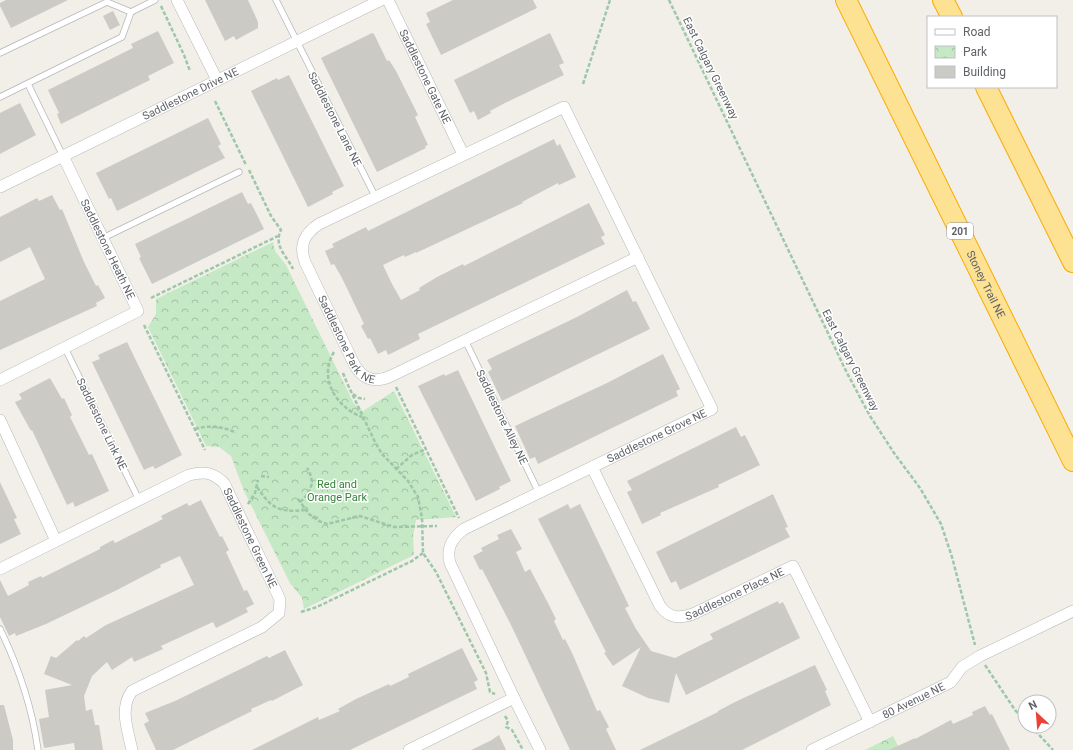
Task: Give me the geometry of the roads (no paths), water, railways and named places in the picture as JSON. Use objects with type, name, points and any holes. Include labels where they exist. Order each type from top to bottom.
[{"type":"highway","name":"Stoney Trail NE","points":[[846,0],[1073,461]]},
{"type":"highway","points":[[943,0],[951,16]]},
{"type":"highway","points":[[957,0],[965,16]]},
{"type":"highway","points":[[986,88],[1073,262]]},
{"type":"street","points":[[177,0],[217,80]]},
{"type":"street","name":"Saddlestone Drive NE","points":[[0,188],[381,0]]},
{"type":"street","name":"Saddlestone Gate NE","points":[[388,0],[463,154]]},
{"type":"street","name":"Saddlestone Grove NE","points":[[463,154],[564,107],[712,409],[464,529],[454,537],[448,550],[450,563],[540,750]]},
{"type":"street","name":"Saddlestone Park NE","points":[[463,154],[375,196],[312,229],[303,240],[302,247],[305,262],[355,366],[363,377],[370,380],[385,379],[638,257]]},
{"type":"street","name":"Saddlestone Heath NE","points":[[0,380],[138,311],[63,156]]},
{"type":"street","points":[[0,420],[56,541]]},
{"type":"street","name":"Saddlestone Place NE","points":[[592,467],[660,606],[664,612],[672,617],[693,614],[793,566],[870,722]]},
{"type":"street","name":"Saddlestone Green NE","points":[[0,568],[189,475],[206,472],[224,483],[277,593],[280,606],[279,613],[262,627],[132,691],[127,697],[124,713],[132,750]]},
{"type":"street","name":"80 Avenue NE","points":[[812,750],[951,682],[962,667],[980,656],[1073,611]]},
{"type":"street","points":[[410,750],[514,698]]},
{"type":"lane","points":[[0,97],[122,37],[131,12],[156,0]]},
{"type":"lane","name":"Saddlestone Lane NE","points":[[276,0],[375,196]]},
{"type":"lane","points":[[0,54],[107,2],[131,12]]},
{"type":"lane","points":[[28,84],[63,156]]},
{"type":"lane","points":[[103,238],[239,172]]},
{"type":"lane","name":"Saddlestone Alley NE","points":[[465,340],[539,493]]},
{"type":"lane","name":"Saddlestone Link NE","points":[[65,348],[139,500]]},
{"type":"lane","points":[[0,629],[13,655],[28,698],[38,750]]},
{"type":"park label","name":"Red and Orange Park","points":[[337,490]]}]
